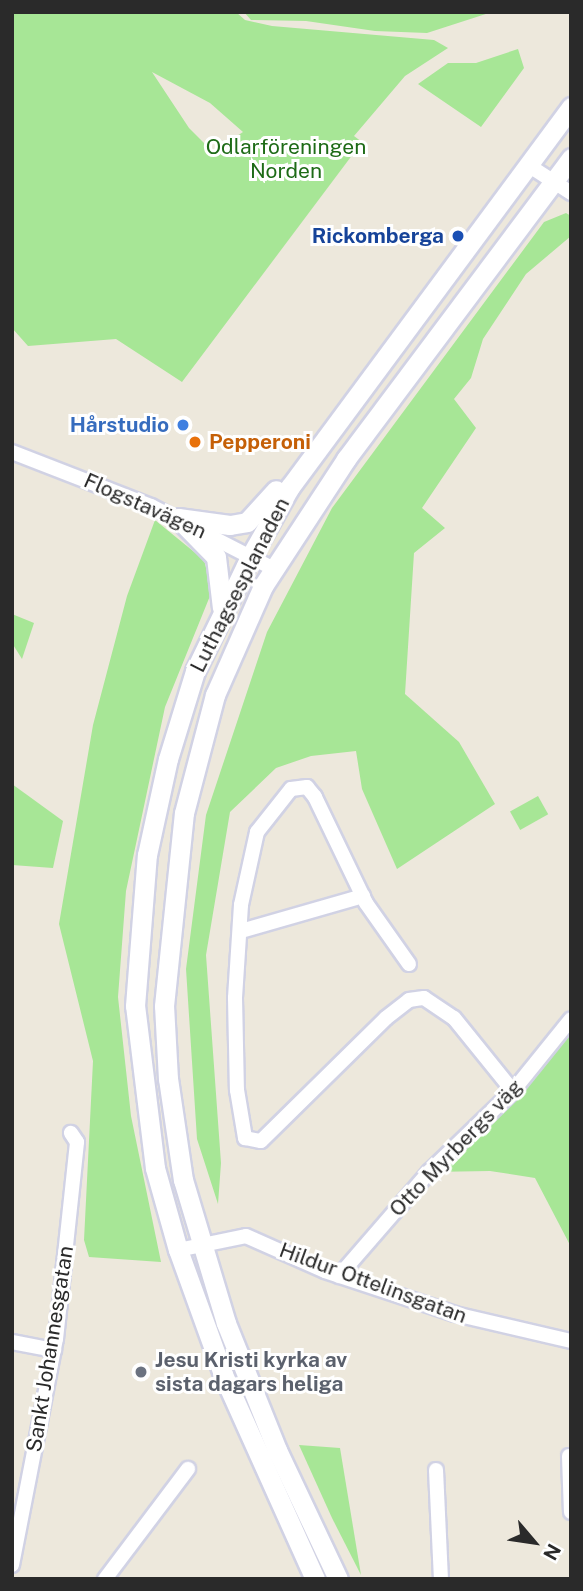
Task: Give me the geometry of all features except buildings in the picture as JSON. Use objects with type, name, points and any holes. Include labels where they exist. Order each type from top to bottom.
[{"type":"main road","name":"Luthagsesplanaden","points":[[315,1579],[223,1374],[178,1250],[155,1168],[142,1088],[135,1006],[147,855],[168,759],[195,671],[250,557],[290,487],[530,167],[571,107]]},
{"type":"main road","name":"Luthagsesplanaden","points":[[338,1579],[276,1450],[201,1243],[183,1180],[168,1079],[164,1006],[174,886],[184,813],[215,695],[274,569],[345,459],[562,188],[571,158]]},
{"type":"main road","points":[[178,518],[230,525],[247,522],[260,512],[335,413],[367,383]]},
{"type":"main road","points":[[178,518],[216,557],[222,612]]},
{"type":"street","points":[[530,167],[562,188]]},
{"type":"street","name":"Flogstavägen","points":[[12,452],[178,518],[274,569]]},
{"type":"street","points":[[409,964],[363,896],[315,797],[300,786],[291,789],[257,832],[245,881],[235,1023],[237,1090],[245,1138],[261,1141],[386,1018],[409,1000],[424,998],[454,1018],[513,1091]]},
{"type":"street","points":[[241,931],[363,896]]},
{"type":"street","name":"Otto Myrbergs väg","points":[[339,1276],[429,1172],[513,1091],[571,1019]]},
{"type":"street","name":"Sankt Johannesgatan","points":[[12,1565],[54,1350],[77,1142],[71,1132]]},
{"type":"street","name":"Hildur Ottelinsgatan","points":[[178,1250],[201,1243],[246,1236],[339,1276],[499,1327],[571,1341]]},
{"type":"street","points":[[12,1342],[54,1350]]},
{"type":"street","points":[[569,1456],[571,1512]]},
{"type":"street","points":[[105,1579],[188,1469]]},
{"type":"street","points":[[436,1470],[440,1579]]},
{"type":"green space","name":"Odlarföreningen Norden","points":[[12,12],[236,12],[245,20],[272,26],[434,40],[448,48],[405,76],[354,136],[362,142],[182,382],[116,339],[28,346],[12,328]],"holes":[[[152,72],[210,103],[243,132],[213,152],[189,128]]]},
{"type":"green space","points":[[244,12],[492,12],[427,33],[375,31],[306,21],[251,20]]},
{"type":"green space","points":[[518,49],[524,68],[481,127],[418,84],[448,63],[476,63]]},
{"type":"green space","points":[[566,213],[571,216],[571,236],[526,274],[483,339],[471,378],[454,399],[476,428],[422,508],[445,528],[414,553],[405,694],[459,742],[495,804],[397,869],[362,789],[356,751],[311,756],[276,768],[230,812],[206,955],[221,1163],[218,1204],[197,1139],[186,969],[206,815],[267,632],[332,508],[544,222]]},
{"type":"green space","points":[[155,520],[204,560],[212,591],[165,707],[126,891],[118,997],[131,1116],[161,1262],[89,1257],[84,1240],[93,1061],[59,924],[93,725],[127,596]]},
{"type":"green space","points":[[12,614],[34,623],[22,659],[12,643]]},
{"type":"green space","points":[[12,784],[63,821],[53,868],[12,865]]},
{"type":"green space","points":[[538,796],[548,814],[520,830],[510,812]]},
{"type":"green space","points":[[571,1019],[570,1245],[535,1178],[490,1171],[429,1172]]},
{"type":"green space","points":[[299,1445],[340,1448],[361,1575],[332,1518]]},
{"type":"place","name":"Rickomberga","points":[[458,236]]},
{"type":"place","name":"Hårstudio","points":[[183,425]]},
{"type":"place","name":"Pepperoni","points":[[195,442]]},
{"type":"place","name":"Jesu Kristi kyrka av sista dagars heliga","points":[[141,1372]]}]
